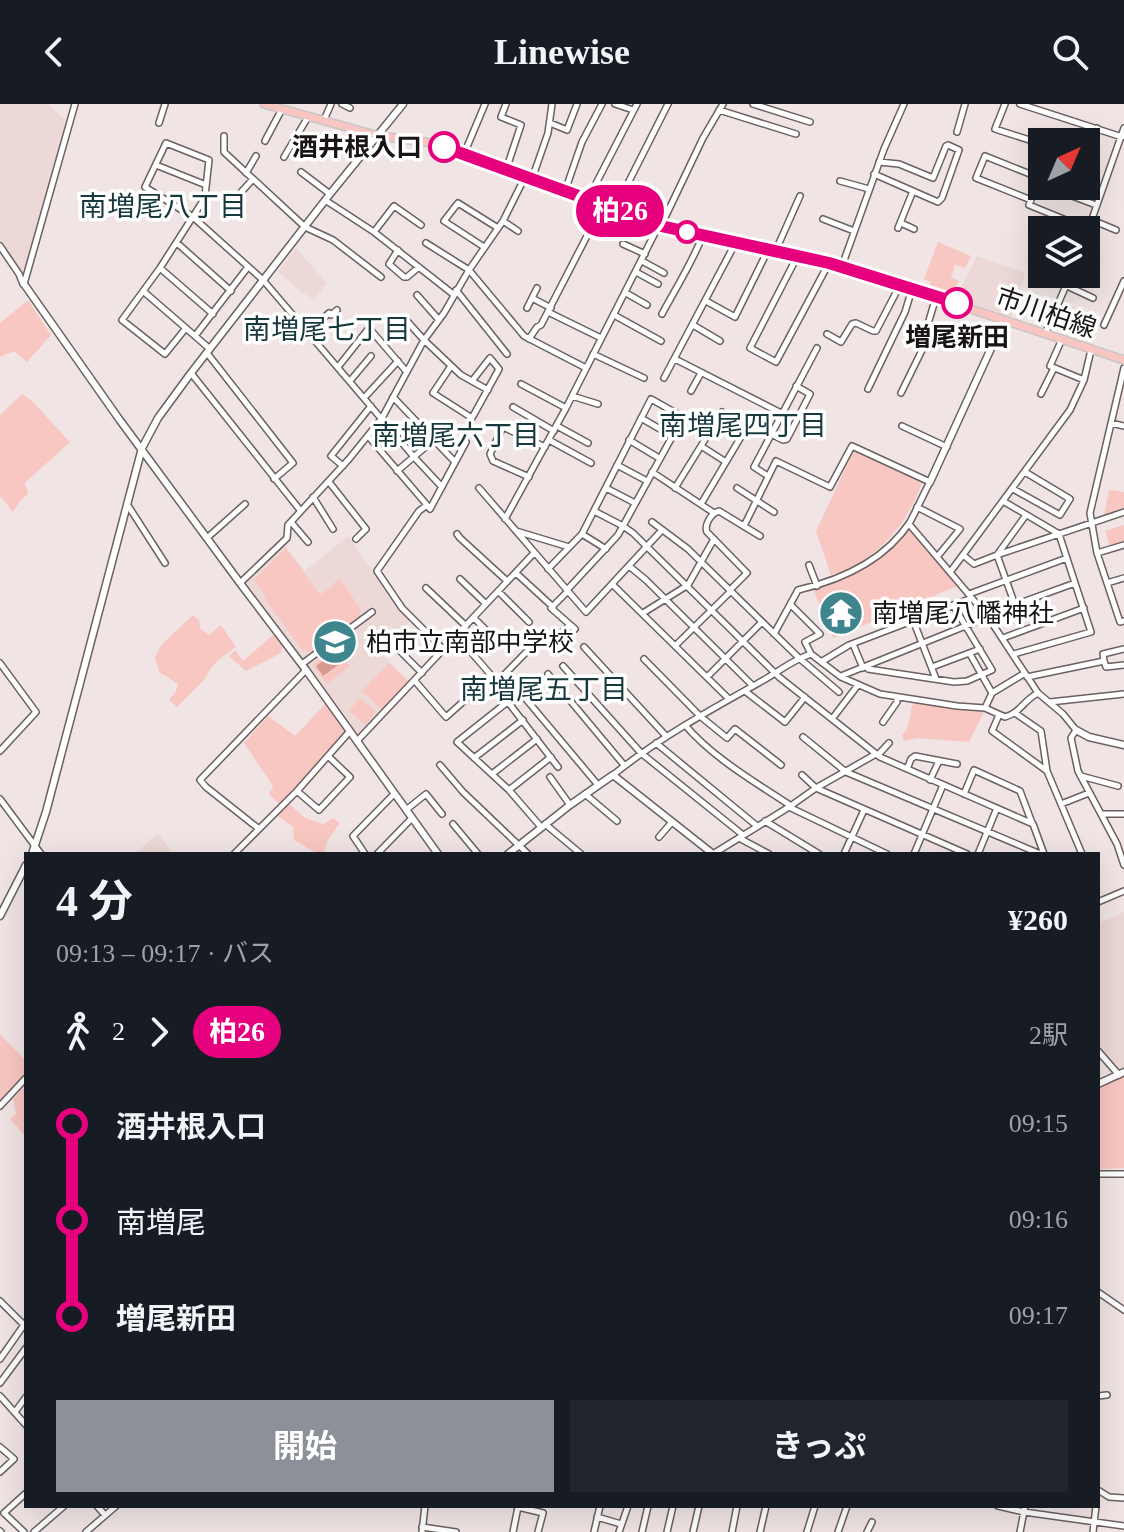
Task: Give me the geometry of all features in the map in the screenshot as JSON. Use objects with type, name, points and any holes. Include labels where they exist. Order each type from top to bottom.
[{"type":"main road","name":"市川柏線","points":[[264,104],[379,136],[426,142],[660,226],[842,266],[1124,360]]},
{"type":"street","points":[[24,284],[75,104]]},
{"type":"street","points":[[159,123],[165,104]]},
{"type":"street","points":[[323,121],[331,104]]},
{"type":"street","points":[[342,104],[350,108]]},
{"type":"street","points":[[34,850],[142,448],[158,418],[191,373],[403,104]]},
{"type":"street","points":[[464,154],[485,104]]},
{"type":"street","points":[[506,104],[501,117],[521,125],[506,170]]},
{"type":"street","points":[[240,583],[287,538],[287,527],[300,510],[329,482],[382,418],[424,340],[528,178],[550,123],[552,104]]},
{"type":"street","points":[[550,123],[567,130],[577,104]]},
{"type":"street","points":[[565,191],[582,142],[602,104]]},
{"type":"street","points":[[587,199],[635,107],[615,104]]},
{"type":"street","points":[[615,209],[668,104]]},
{"type":"street","points":[[713,104],[796,134]]},
{"type":"street","points":[[753,104],[810,122]]},
{"type":"street","points":[[842,266],[874,174],[904,104]]},
{"type":"street","points":[[957,132],[965,116],[965,104]]},
{"type":"street","points":[[1005,104],[995,129],[1028,140]]},
{"type":"street","points":[[1020,104],[1038,107],[1097,128]]},
{"type":"street","points":[[505,519],[566,408],[721,107]]},
{"type":"street","points":[[265,141],[282,109]]},
{"type":"street","points":[[284,157],[308,117]]},
{"type":"street","points":[[1093,216],[1124,128]]},
{"type":"street","points":[[1100,129],[1123,137]]},
{"type":"street","points":[[224,136],[224,152],[305,227],[333,240],[381,277]]},
{"type":"street","points":[[186,328],[165,354],[122,320],[177,243],[193,217],[205,196],[209,160],[166,143],[145,187],[193,217],[263,280],[442,487]]},
{"type":"street","points":[[874,174],[937,202],[959,150],[946,146],[933,178],[899,164],[879,162]]},
{"type":"street","points":[[246,173],[256,156]]},
{"type":"street","points":[[1028,172],[985,156],[976,178],[1028,199]]},
{"type":"street","points":[[156,165],[206,185]]},
{"type":"street","points":[[301,172],[328,197],[455,292],[507,354]]},
{"type":"street","points":[[225,210],[253,179]]},
{"type":"street","points":[[840,181],[869,189]]},
{"type":"street","points":[[913,191],[900,225],[914,229]]},
{"type":"street","points":[[706,301],[735,317],[800,196]]},
{"type":"street","points":[[1031,200],[1029,205],[1053,216]]},
{"type":"street","points":[[1083,200],[1096,205]]},
{"type":"street","points":[[484,247],[444,221],[458,203],[498,228]]},
{"type":"street","points":[[529,339],[550,310],[603,205]]},
{"type":"street","points":[[374,232],[394,206],[421,225]]},
{"type":"street","points":[[823,219],[854,231]]},
{"type":"street","points":[[503,221],[518,231]]},
{"type":"street","points":[[1100,223],[1116,230]]},
{"type":"street","points":[[662,314],[692,262],[703,235]]},
{"type":"street","points":[[664,378],[736,242]]},
{"type":"street","points":[[177,243],[231,291]]},
{"type":"street","points":[[426,243],[469,270],[529,339],[586,368]]},
{"type":"street","points":[[623,244],[645,254]]},
{"type":"street","points":[[0,246],[119,419],[304,667],[437,852]]},
{"type":"street","points":[[398,250],[389,264],[404,277],[419,267]]},
{"type":"street","points":[[798,255],[750,348],[776,362],[829,263]]},
{"type":"street","points":[[642,261],[664,273]]},
{"type":"street","points":[[195,336],[248,267]]},
{"type":"street","points":[[160,268],[213,314]]},
{"type":"street","points":[[636,272],[658,284]]},
{"type":"street","points":[[1104,325],[1124,281]]},
{"type":"street","points":[[827,334],[841,342],[854,323],[876,331],[900,285]]},
{"type":"street","points":[[527,308],[537,288]]},
{"type":"street","points":[[868,389],[905,312],[913,288]]},
{"type":"street","points":[[1045,334],[1064,288]]},
{"type":"street","points":[[1071,288],[1093,298]]},
{"type":"street","points":[[143,291],[195,336],[293,463],[274,479]]},
{"type":"street","points":[[626,293],[647,305]]},
{"type":"street","points":[[417,295],[439,320]]},
{"type":"street","points":[[901,393],[927,340],[925,334],[936,296]]},
{"type":"street","points":[[532,298],[602,339]]},
{"type":"street","points":[[308,333],[329,313],[331,315],[337,310]]},
{"type":"street","points":[[614,315],[661,341]]},
{"type":"street","points":[[406,320],[461,375],[488,390]]},
{"type":"street","points":[[774,634],[798,590],[841,577],[864,565],[909,524],[1004,320]]},
{"type":"street","points":[[693,325],[720,341]]},
{"type":"street","points":[[338,367],[369,328],[406,371]]},
{"type":"street","points":[[1062,339],[1050,366],[1084,380]]},
{"type":"street","points":[[768,476],[754,467],[817,348]]},
{"type":"street","points":[[951,571],[1070,410],[1084,380],[1091,350]]},
{"type":"street","points":[[593,354],[644,378]]},
{"type":"street","points":[[350,381],[371,356]]},
{"type":"street","points":[[451,366],[433,393],[472,418],[499,369],[490,358],[472,381]]},
{"type":"street","points":[[675,359],[781,413]]},
{"type":"street","points":[[364,398],[398,361]]},
{"type":"street","points":[[1041,394],[1054,368]]},
{"type":"street","points":[[1124,368],[1121,395],[1111,423],[1090,513],[1097,553],[1120,622],[1124,621]]},
{"type":"street","points":[[191,373],[300,510]]},
{"type":"street","points":[[691,391],[701,373]]},
{"type":"street","points":[[521,384],[566,408]]},
{"type":"street","points":[[771,434],[787,439],[810,394],[796,386]]},
{"type":"street","points":[[572,396],[598,404]]},
{"type":"street","points":[[393,397],[455,462]]},
{"type":"street","points":[[548,569],[582,534],[651,399],[683,417],[713,426]]},
{"type":"street","points":[[343,466],[331,456],[371,406]]},
{"type":"street","points":[[513,407],[588,443]]},
{"type":"street","points":[[675,488],[722,412]]},
{"type":"street","points":[[553,607],[618,535],[683,417]]},
{"type":"street","points":[[641,418],[672,436]]},
{"type":"street","points":[[1111,423],[1124,426]]},
{"type":"street","points":[[701,504],[748,425]]},
{"type":"street","points":[[902,426],[947,447]]},
{"type":"street","points":[[529,477],[493,461],[490,454],[503,427],[545,447]]},
{"type":"street","points":[[397,471],[442,433]]},
{"type":"street","points":[[368,436],[430,509],[466,442]]},
{"type":"street","points":[[549,440],[591,463]]},
{"type":"street","points":[[629,440],[660,459]]},
{"type":"street","points":[[701,446],[726,462]]},
{"type":"street","points":[[744,526],[776,461],[830,487],[852,446],[930,482]]},
{"type":"street","points":[[617,465],[647,481]]},
{"type":"street","points":[[652,472],[714,513]]},
{"type":"street","points":[[1013,489],[1060,515],[1070,499],[1025,472]]},
{"type":"street","points":[[329,482],[366,529],[356,539]]},
{"type":"street","points":[[479,488],[586,612],[662,530]]},
{"type":"street","points":[[606,488],[635,503]]},
{"type":"street","points":[[737,488],[774,512]]},
{"type":"street","points":[[313,497],[333,529]]},
{"type":"street","points":[[1003,501],[1059,534],[1091,632],[1014,654]]},
{"type":"street","points":[[127,504],[165,563]]},
{"type":"street","points":[[207,538],[245,504]]},
{"type":"street","points":[[427,505],[419,511],[377,571],[402,608],[444,650]]},
{"type":"street","points":[[917,507],[960,529],[937,557]]},
{"type":"street","points":[[594,511],[623,526],[647,546],[776,673],[877,755],[1033,824]]},
{"type":"street","points":[[675,646],[747,573],[707,532],[705,527],[714,513],[719,511],[760,536]]},
{"type":"street","points":[[963,555],[974,564],[1124,512]]},
{"type":"street","points":[[997,555],[1026,515]]},
{"type":"street","points":[[291,522],[308,542]]},
{"type":"street","points":[[652,522],[701,561],[799,658],[839,692]]},
{"type":"street","points":[[909,524],[988,616],[1038,693],[1076,730],[1089,737],[1124,745]]},
{"type":"street","points":[[515,531],[569,547]]},
{"type":"street","points":[[457,534],[507,581]]},
{"type":"street","points":[[582,534],[606,549]]},
{"type":"street","points":[[643,613],[688,585],[714,539]]},
{"type":"street","points":[[1097,553],[1124,545]]},
{"type":"street","points":[[357,741],[534,553]]},
{"type":"street","points":[[997,555],[1015,605]]},
{"type":"street","points":[[821,662],[853,644],[1067,558]]},
{"type":"street","points":[[809,565],[817,586]]},
{"type":"street","points":[[629,566],[753,686]]},
{"type":"street","points":[[516,573],[575,629]]},
{"type":"street","points":[[1107,583],[1124,578]]},
{"type":"street","points":[[460,579],[486,604]]},
{"type":"street","points":[[841,677],[1075,583]]},
{"type":"street","points":[[612,584],[729,699]]},
{"type":"street","points":[[426,588],[466,626]]},
{"type":"street","points":[[498,591],[529,622]]},
{"type":"street","points":[[791,605],[820,634],[805,642],[811,654],[841,677],[880,694],[985,708],[1005,717],[1015,713],[1038,693]]},
{"type":"street","points":[[853,644],[868,669],[954,682],[967,681],[992,670],[953,605]]},
{"type":"street","points":[[1003,638],[1084,608]]},
{"type":"street","points":[[259,829],[200,780],[304,667],[372,612]]},
{"type":"street","points":[[474,618],[500,644]]},
{"type":"street","points":[[913,620],[936,679]]},
{"type":"street","points":[[707,677],[762,622]]},
{"type":"street","points":[[457,636],[497,682],[542,636],[551,643],[570,625]]},
{"type":"street","points":[[393,644],[422,673]]},
{"type":"street","points":[[584,647],[666,736]]},
{"type":"street","points":[[932,667],[980,649]]},
{"type":"street","points":[[1124,649],[1103,654],[1106,667],[1124,665]]},
{"type":"street","points":[[510,852],[666,736],[799,658],[811,654]]},
{"type":"street","points":[[970,654],[992,693]]},
{"type":"street","points":[[644,659],[700,716],[727,738],[735,729],[781,765]]},
{"type":"street","points":[[985,708],[992,693],[1026,675],[1104,661]]},
{"type":"street","points":[[0,663],[36,712],[0,751]]},
{"type":"street","points":[[563,666],[641,753],[741,836],[766,852]]},
{"type":"street","points":[[548,674],[625,766]]},
{"type":"street","points":[[415,681],[446,717],[492,676]]},
{"type":"street","points":[[832,719],[858,685]]},
{"type":"street","points":[[745,690],[785,722],[805,697]]},
{"type":"street","points":[[578,852],[543,826],[457,742],[520,692],[598,785]]},
{"type":"street","points":[[1049,702],[1124,694]]},
{"type":"street","points":[[883,722],[897,702],[897,697]]},
{"type":"street","points":[[508,702],[558,767]]},
{"type":"street","points":[[1015,713],[1041,731],[1047,771],[1081,852]]},
{"type":"street","points":[[999,715],[992,731],[1047,771]]},
{"type":"street","points":[[474,758],[523,720]]},
{"type":"street","points":[[685,725],[720,757],[790,807],[883,852]]},
{"type":"street","points":[[1076,730],[1071,738],[1080,776],[1117,844],[1124,865]]},
{"type":"street","points":[[236,852],[297,791],[350,731]]},
{"type":"street","points":[[803,737],[846,772],[1036,852]]},
{"type":"street","points":[[492,774],[537,739]]},
{"type":"street","points":[[656,743],[757,826]]},
{"type":"street","points":[[716,852],[816,788],[877,755],[889,743]]},
{"type":"street","points":[[297,791],[319,810],[350,777],[328,756]]},
{"type":"street","points":[[907,769],[914,756],[957,764]]},
{"type":"street","points":[[509,790],[551,757]]},
{"type":"street","points":[[930,780],[939,761]]},
{"type":"street","points":[[440,765],[463,792],[526,852]]},
{"type":"street","points":[[964,794],[974,770],[1020,791],[1043,852]]},
{"type":"street","points":[[613,775],[710,852]]},
{"type":"street","points":[[802,775],[816,788],[962,852]]},
{"type":"street","points":[[1080,776],[1118,786]]},
{"type":"street","points":[[550,777],[570,805]]},
{"type":"street","points":[[915,852],[943,785]]},
{"type":"street","points":[[1061,804],[1089,793]]},
{"type":"street","points":[[364,852],[353,836],[394,794]]},
{"type":"street","points":[[406,810],[426,794],[442,814]]},
{"type":"street","points":[[585,794],[617,821]]},
{"type":"street","points":[[0,799],[34,850]]},
{"type":"street","points":[[979,852],[997,808]]},
{"type":"street","points":[[845,852],[864,810]]},
{"type":"street","points":[[1101,814],[1124,814]]},
{"type":"street","points":[[379,852],[412,818]]},
{"type":"street","points":[[765,821],[816,852]]},
{"type":"street","points":[[659,837],[672,822]]},
{"type":"street","points":[[453,824],[476,852]]},
{"type":"street","points":[[0,916],[24,869]]},
{"type":"street","points":[[1100,901],[1124,891]]},
{"type":"street","points":[[1100,1053],[1122,1074],[1100,1083]]},
{"type":"street","points":[[0,1106],[24,1080]]},
{"type":"street","points":[[1100,1174],[1124,1174]]},
{"type":"street","points":[[1100,1293],[1124,1310]]},
{"type":"street","points":[[0,1301],[24,1322]]},
{"type":"street","points":[[1,1356],[24,1324]]},
{"type":"street","points":[[1,1381],[24,1351]]},
{"type":"street","points":[[1100,1396],[1107,1395]]},
{"type":"street","points":[[0,1396],[24,1423]]},
{"type":"street","points":[[15,1412],[24,1400]]},
{"type":"street","points":[[0,1447],[14,1459],[0,1472]]},
{"type":"street","points":[[1100,1493],[1124,1498]]},
{"type":"street","points":[[24,1495],[4,1513],[24,1532]]},
{"type":"street","points":[[34,1532],[62,1508]]},
{"type":"street","points":[[99,1508],[105,1515]]},
{"type":"street","points":[[86,1532],[114,1508]]},
{"type":"street","points":[[425,1508],[422,1530],[456,1532]]},
{"type":"street","points":[[513,1532],[518,1508]]},
{"type":"street","points":[[522,1508],[543,1513],[538,1532]]},
{"type":"street","points":[[594,1532],[599,1508]]},
{"type":"street","points":[[597,1517],[621,1530],[627,1508]]},
{"type":"street","points":[[642,1532],[648,1508]]},
{"type":"street","points":[[667,1532],[673,1508]]},
{"type":"street","points":[[693,1532],[699,1508]]},
{"type":"street","points":[[732,1532],[737,1508]]},
{"type":"street","points":[[760,1532],[766,1508]]},
{"type":"street","points":[[807,1532],[814,1508]]},
{"type":"street","points":[[838,1532],[846,1508]]},
{"type":"street","points":[[1093,1532],[1096,1508]]},
{"type":"street","points":[[1020,1532],[1024,1509],[1124,1526]]},
{"type":"street","points":[[867,1532],[872,1522]]},
{"type":"shaded area","points":[[0,104],[48,104],[66,121],[26,269],[19,270],[0,241]]},
{"type":"shaded area","points":[[938,242],[971,256],[965,268],[955,265],[951,277],[959,281],[950,296],[928,288],[931,282],[924,279]]},
{"type":"shaded area","points":[[296,248],[327,283],[314,300],[278,272]]},
{"type":"shaded area","points":[[977,256],[1025,273],[1011,317],[956,298]]},
{"type":"shaded area","points":[[28,300],[51,335],[27,362],[14,351],[0,357],[0,323]]},
{"type":"shaded area","points":[[22,394],[70,442],[25,483],[28,494],[13,512],[0,496],[0,415]]},
{"type":"shaded area","points":[[854,450],[922,483],[908,513],[888,540],[862,561],[831,575],[816,531]]},
{"type":"shaded area","points":[[1109,490],[1124,492],[1124,507],[1104,515]]},
{"type":"shaded area","points":[[1124,525],[1124,541],[1110,546],[1105,531]]},
{"type":"shaded area","points":[[908,529],[960,585],[833,638],[813,589],[865,567],[887,551]]},
{"type":"shaded area","name":"柏市立南部中学校","points":[[348,536],[411,620],[399,633],[391,626],[371,652],[378,658],[382,655],[410,682],[363,732],[355,732],[246,584],[284,545],[305,571]]},
{"type":"shaded area","points":[[286,548],[320,595],[340,579],[361,610],[359,618],[311,652],[302,650],[254,580]]},
{"type":"shaded area","points":[[193,615],[199,620],[200,628],[209,635],[221,625],[236,647],[214,664],[206,678],[177,707],[169,700],[178,684],[159,672],[155,658],[161,645]]},
{"type":"shaded area","points":[[273,635],[283,643],[281,653],[246,671],[229,656],[235,650],[243,661]]},
{"type":"shaded area","points":[[336,647],[350,666],[327,684],[313,665]]},
{"type":"shaded area","points":[[334,652],[342,662],[323,676],[316,666]]},
{"type":"shaded area","points":[[389,663],[410,683],[383,711],[362,691]]},
{"type":"shaded area","points":[[360,698],[376,712],[365,725],[349,711]]},
{"type":"shaded area","points":[[913,702],[959,710],[985,710],[969,742],[917,738],[904,741],[902,735],[907,729]]},
{"type":"shaded area","points":[[325,704],[345,730],[279,804],[269,794],[273,786],[244,743],[268,716],[295,736]]},
{"type":"shaded area","points":[[288,803],[305,818],[323,824],[334,818],[340,823],[324,852],[315,852],[294,840],[293,827],[278,816]]},
{"type":"shaded area","points":[[158,834],[172,852],[136,852]]},
{"type":"shaded area","points":[[1124,912],[1124,1067],[1118,1070],[1100,1051],[1100,922]]},
{"type":"shaded area","points":[[0,1034],[24,1059],[24,1080],[0,1104]]},
{"type":"shaded area","points":[[1124,1073],[1124,1168],[1100,1169],[1100,1084]]},
{"type":"shaded area","points":[[24,1087],[24,1135],[10,1119],[16,1114],[13,1099]]},
{"type":"bus line","name":"柏26","points":[[444,147],[661,226],[829,263],[957,303]]},
{"type":"place","name":"酒井根入口","points":[[444,147]]},
{"type":"place","name":"増尾新田","points":[[957,303]]},
{"type":"place","name":"南増尾八幡神社","points":[[841,613]]},
{"type":"place","name":"柏市立南部中学校","points":[[335,642]]},
{"type":"district","name":"南増尾八丁目","points":[[163,206]]},
{"type":"district","name":"南増尾七丁目","points":[[327,329]]},
{"type":"district","name":"南増尾四丁目","points":[[743,425]]},
{"type":"district","name":"南増尾六丁目","points":[[456,435]]},
{"type":"district","name":"南増尾五丁目","points":[[544,689]]}]
